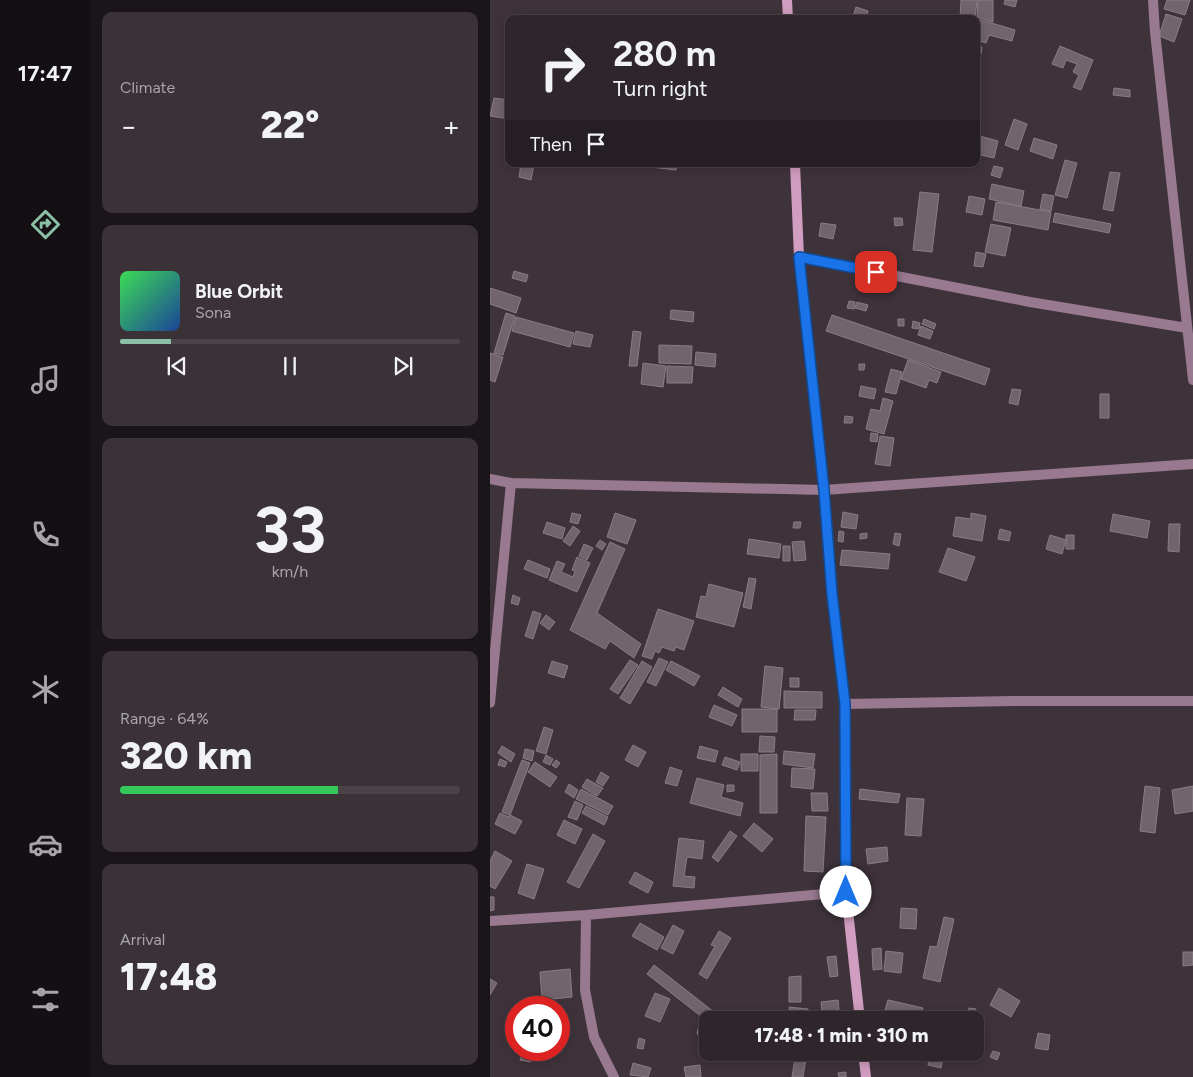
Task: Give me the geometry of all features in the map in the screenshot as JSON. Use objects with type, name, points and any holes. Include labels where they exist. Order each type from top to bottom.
[{"type":"street","points":[[787,0],[788,15]]},
{"type":"street","points":[[1153,0],[1193,380]]},
{"type":"street","points":[[795,167],[799,257],[824,490],[832,594],[845,704],[846,892],[859,1011]]},
{"type":"street","points":[[799,257],[1030,302],[1187,328]]},
{"type":"street","points":[[490,479],[511,483],[824,490],[1193,464]]},
{"type":"street","points":[[490,703],[511,483]]},
{"type":"street","points":[[845,704],[1013,701],[1193,701]]},
{"type":"street","points":[[490,921],[586,915],[846,892]]},
{"type":"street","points":[[586,915],[585,990],[594,1037],[614,1077]]},
{"type":"street","points":[[864,1061],[866,1077]]},
{"type":"building","points":[[961,0],[977,0],[975,15],[960,15]]},
{"type":"building","points":[[978,0],[993,0],[993,22],[980,18],[980,15],[977,15]]},
{"type":"building","points":[[1005,0],[1017,0],[1015,7],[1004,4]]},
{"type":"building","points":[[1167,0],[1190,0],[1185,15],[1164,9]]},
{"type":"building","points":[[856,7],[868,11],[867,15],[854,15]]},
{"type":"building","points":[[1166,14],[1182,19],[1174,42],[1159,36]]},
{"type":"building","points":[[980,20],[1015,30],[1012,41],[989,35],[986,43],[980,41]]},
{"type":"building","points":[[1060,46],[1093,60],[1081,90],[1073,87],[1079,75],[1073,72],[1077,64],[1066,60],[1063,68],[1052,64]]},
{"type":"building","points":[[1114,88],[1130,90],[1130,97],[1113,95]]},
{"type":"building","points":[[494,98],[505,99],[505,118],[490,116]]},
{"type":"building","points":[[1014,119],[1027,124],[1018,150],[1005,145]]},
{"type":"building","points":[[980,136],[998,141],[994,158],[980,155]]},
{"type":"building","points":[[1034,138],[1057,145],[1053,159],[1030,151]]},
{"type":"building","points":[[1065,160],[1077,163],[1067,198],[1055,195]]},
{"type":"building","points":[[994,166],[1003,168],[1000,178],[991,175]]},
{"type":"building","points":[[521,167],[533,167],[531,180],[519,177]]},
{"type":"building","points":[[651,167],[676,167],[676,170]]},
{"type":"building","points":[[1110,172],[1120,173],[1113,211],[1103,209]]},
{"type":"building","points":[[992,184],[1024,191],[1021,206],[989,199]]},
{"type":"building","points":[[920,192],[939,194],[932,252],[913,250]]},
{"type":"building","points":[[1043,194],[1054,196],[1051,211],[1040,209]]},
{"type":"building","points":[[969,196],[985,199],[982,215],[966,212]]},
{"type":"building","points":[[996,202],[1051,212],[1048,230],[993,220]]},
{"type":"building","points":[[1055,213],[1111,224],[1109,233],[1053,222]]},
{"type":"building","points":[[894,218],[902,218],[903,225],[895,226]]},
{"type":"building","points":[[821,223],[836,225],[833,239],[819,236]]},
{"type":"building","points":[[991,224],[1011,228],[1005,256],[985,252]]},
{"type":"building","points":[[976,252],[986,254],[983,267],[974,266]]},
{"type":"building","points":[[514,271],[528,275],[526,282],[512,278]]},
{"type":"building","points":[[490,288],[521,298],[516,313],[490,304]]},
{"type":"building","points":[[849,301],[855,302],[854,309],[847,308]]},
{"type":"building","points":[[857,302],[868,305],[866,311],[855,308]]},
{"type":"building","points":[[671,310],[694,312],[693,322],[670,319]]},
{"type":"building","points":[[506,313],[515,316],[503,355],[494,353]]},
{"type":"building","points":[[832,315],[990,369],[985,385],[826,331]]},
{"type":"building","points":[[516,317],[574,333],[570,347],[512,331]]},
{"type":"building","points":[[898,319],[904,319],[904,326],[898,326]]},
{"type":"building","points":[[924,319],[936,324],[934,329],[922,324]]},
{"type":"building","points":[[913,321],[920,323],[919,329],[912,328]]},
{"type":"building","points":[[921,326],[933,331],[930,339],[918,335]]},
{"type":"building","points":[[576,331],[593,335],[590,347],[573,344]]},
{"type":"building","points":[[633,331],[641,332],[637,366],[629,366]]},
{"type":"building","points":[[659,345],[692,346],[691,364],[659,363]]},
{"type":"building","points":[[696,352],[716,354],[715,367],[695,365]]},
{"type":"building","points":[[490,353],[503,357],[495,382],[490,380]]},
{"type":"building","points":[[908,360],[941,372],[937,383],[929,380],[926,388],[901,379]]},
{"type":"building","points":[[643,363],[666,366],[663,387],[641,384]]},
{"type":"building","points":[[859,364],[865,364],[864,370],[859,370]]},
{"type":"building","points":[[667,366],[693,367],[692,383],[667,383]]},
{"type":"building","points":[[891,369],[902,372],[896,394],[885,392]]},
{"type":"building","points":[[861,386],[876,389],[874,399],[859,396]]},
{"type":"building","points":[[1012,389],[1021,390],[1018,405],[1009,403]]},
{"type":"building","points":[[1100,394],[1109,394],[1109,418],[1100,418]]},
{"type":"building","points":[[883,398],[893,401],[884,434],[866,429],[871,409],[880,411]]},
{"type":"building","points":[[845,416],[853,417],[852,423],[844,423]]},
{"type":"building","points":[[871,433],[878,434],[877,442],[870,441]]},
{"type":"building","points":[[880,436],[894,438],[890,466],[875,464]]},
{"type":"building","points":[[843,512],[858,515],[856,529],[841,527]]},
{"type":"building","points":[[572,513],[581,515],[578,524],[570,522]]},
{"type":"building","points":[[615,513],[636,520],[627,544],[607,537]]},
{"type":"building","points":[[971,513],[986,516],[982,541],[953,536],[956,517],[971,519]]},
{"type":"building","points":[[1113,514],[1150,521],[1147,538],[1110,531]]},
{"type":"building","points":[[547,522],[565,528],[562,539],[543,533]]},
{"type":"building","points":[[794,522],[801,522],[800,528],[793,528]]},
{"type":"building","points":[[1169,524],[1180,524],[1179,552],[1168,551]]},
{"type":"building","points":[[573,526],[580,531],[570,546],[563,541]]},
{"type":"building","points":[[1000,529],[1011,532],[1009,541],[998,539]]},
{"type":"building","points":[[839,531],[844,532],[843,542],[838,541]]},
{"type":"building","points":[[867,533],[867,538],[860,539],[860,534]]},
{"type":"building","points":[[895,533],[901,534],[899,546],[893,544]]},
{"type":"building","points":[[1050,535],[1066,540],[1062,554],[1046,549]]},
{"type":"building","points":[[1066,535],[1074,535],[1074,549],[1066,549]]},
{"type":"building","points":[[749,539],[781,544],[779,558],[747,554]]},
{"type":"building","points":[[600,540],[606,544],[602,550],[596,546]]},
{"type":"building","points":[[804,541],[806,560],[794,561],[792,542]]},
{"type":"building","points":[[610,542],[625,549],[597,613],[641,644],[634,658],[610,641],[605,649],[570,630]]},
{"type":"building","points":[[584,544],[593,548],[587,560],[579,556]]},
{"type":"building","points":[[783,546],[790,546],[790,561],[783,561]]},
{"type":"building","points":[[948,548],[975,557],[966,581],[939,572]]},
{"type":"building","points":[[842,550],[890,554],[888,569],[840,565]]},
{"type":"building","points":[[577,557],[590,563],[577,592],[549,580],[557,561],[565,564],[561,572],[573,577],[575,571],[572,570]]},
{"type":"building","points":[[528,560],[550,569],[547,578],[524,569]]},
{"type":"building","points":[[749,578],[756,579],[751,609],[743,607]]},
{"type":"building","points":[[709,584],[743,593],[734,627],[696,617],[701,596],[706,597]]},
{"type":"building","points":[[513,595],[520,598],[518,605],[511,603]]},
{"type":"building","points":[[658,609],[694,621],[684,650],[676,647],[674,651],[662,647],[659,653],[655,651],[652,659],[642,656]]},
{"type":"building","points":[[533,611],[541,614],[533,639],[525,636]]},
{"type":"building","points":[[546,615],[555,622],[549,630],[540,623]]},
{"type":"building","points":[[659,658],[668,662],[656,686],[647,682]]},
{"type":"building","points":[[630,660],[638,665],[618,694],[610,689]]},
{"type":"building","points":[[552,661],[568,666],[564,678],[548,673]]},
{"type":"building","points":[[642,661],[652,667],[630,704],[620,698]]},
{"type":"building","points":[[671,661],[700,676],[694,686],[666,670]]},
{"type":"building","points":[[765,666],[783,668],[779,709],[761,707]]},
{"type":"building","points":[[790,678],[799,678],[799,687],[790,687]]},
{"type":"building","points":[[723,687],[742,699],[738,707],[718,695]]},
{"type":"building","points":[[784,691],[822,692],[822,708],[784,708]]},
{"type":"building","points":[[714,705],[737,715],[732,726],[709,717]]},
{"type":"building","points":[[742,709],[777,709],[777,732],[742,732]]},
{"type":"building","points":[[795,710],[816,710],[815,720],[794,720]]},
{"type":"building","points":[[544,727],[553,730],[546,754],[536,751]]},
{"type":"building","points":[[760,736],[775,737],[774,752],[759,752]]},
{"type":"building","points":[[633,745],[646,752],[638,767],[625,760]]},
{"type":"building","points":[[502,746],[515,754],[511,762],[498,753]]},
{"type":"building","points":[[700,746],[718,751],[715,762],[697,758]]},
{"type":"building","points":[[525,749],[534,751],[532,761],[523,758]]},
{"type":"building","points":[[784,751],[815,754],[813,768],[783,764]]},
{"type":"building","points":[[741,754],[758,754],[758,771],[741,771]]},
{"type":"building","points":[[777,754],[777,813],[760,813],[760,755]]},
{"type":"building","points":[[546,755],[553,759],[550,765],[543,762]]},
{"type":"building","points":[[725,757],[740,762],[737,770],[722,765]]},
{"type":"building","points":[[500,759],[507,762],[505,767],[498,765]]},
{"type":"building","points":[[522,760],[530,763],[510,815],[502,812]]},
{"type":"building","points":[[556,760],[560,763],[556,768],[552,765]]},
{"type":"building","points":[[535,762],[557,777],[550,787],[528,772]]},
{"type":"building","points":[[670,767],[682,771],[677,786],[665,783]]},
{"type":"building","points":[[792,768],[815,769],[813,789],[791,787]]},
{"type":"building","points":[[601,772],[609,777],[603,786],[596,782]]},
{"type":"building","points":[[697,778],[724,785],[721,797],[743,803],[740,816],[690,803]]},
{"type":"building","points":[[587,779],[603,788],[597,796],[582,787]]},
{"type":"building","points":[[569,784],[578,790],[574,798],[565,792]]},
{"type":"building","points":[[727,785],[734,785],[734,791],[727,792]]},
{"type":"building","points":[[1145,786],[1160,788],[1155,833],[1140,831]]},
{"type":"building","points":[[1193,786],[1193,811],[1175,814],[1172,790]]},
{"type":"building","points":[[581,789],[613,806],[608,815],[576,799]]},
{"type":"building","points":[[860,789],[900,794],[898,803],[859,799]]},
{"type":"building","points":[[811,793],[827,793],[828,811],[812,811]]},
{"type":"building","points":[[907,798],[924,799],[921,836],[905,835]]},
{"type":"building","points":[[575,801],[583,805],[577,820],[568,817]]},
{"type":"building","points":[[586,806],[608,817],[604,825],[582,813]]},
{"type":"building","points":[[500,813],[509,817],[510,815],[522,821],[515,834],[495,824]]},
{"type":"building","points":[[806,816],[826,817],[823,872],[804,871]]},
{"type":"building","points":[[564,820],[582,829],[575,844],[557,835]]},
{"type":"building","points":[[754,823],[773,839],[762,852],[743,836]]},
{"type":"building","points":[[730,831],[737,836],[718,862],[712,857]]},
{"type":"building","points":[[593,834],[605,841],[579,888],[567,882]]},
{"type":"building","points":[[679,838],[704,841],[702,859],[687,857],[684,876],[695,877],[694,888],[673,886]]},
{"type":"building","points":[[887,847],[888,861],[868,864],[866,849]]},
{"type":"building","points":[[495,851],[512,861],[495,889],[490,886],[490,861]]},
{"type":"building","points":[[527,864],[544,869],[534,899],[518,893]]},
{"type":"building","points":[[635,872],[653,882],[648,893],[629,883]]},
{"type":"building","points":[[490,897],[494,897],[494,910],[490,911]]},
{"type":"building","points":[[901,908],[917,909],[916,929],[900,928]]},
{"type":"building","points":[[944,917],[954,919],[940,982],[923,978],[930,946],[937,947]]},
{"type":"building","points":[[640,923],[664,937],[657,950],[632,936]]},
{"type":"building","points":[[673,925],[684,931],[673,954],[661,948]]},
{"type":"building","points":[[719,931],[731,938],[707,979],[699,974],[715,946],[711,945]]},
{"type":"building","points":[[881,948],[882,969],[873,970],[872,949]]},
{"type":"building","points":[[886,951],[903,953],[901,973],[884,971]]},
{"type":"building","points":[[1183,952],[1193,952],[1193,965],[1183,966]]},
{"type":"building","points":[[836,956],[838,976],[830,977],[827,957]]},
{"type":"building","points":[[654,965],[713,1011],[699,1011],[699,1015],[647,974]]},
{"type":"building","points":[[570,969],[572,997],[542,996],[540,972]]},
{"type":"building","points":[[801,976],[801,1002],[789,1002],[789,977]]},
{"type":"building","points":[[490,979],[497,983],[490,995]]},
{"type":"building","points":[[999,988],[1020,1001],[1011,1017],[990,1005]]},
{"type":"building","points":[[655,993],[670,999],[660,1022],[645,1016]]},
{"type":"building","points":[[838,1000],[839,1010],[822,1011],[821,1002]]},
{"type":"building","points":[[888,1000],[923,1008],[922,1011],[885,1011]]},
{"type":"building","points":[[789,1007],[808,1009],[808,1011],[789,1011]]},
{"type":"building","points":[[969,1008],[976,1009],[975,1011],[968,1011]]},
{"type":"building","points":[[1038,1033],[1050,1035],[1048,1050],[1035,1048]]},
{"type":"building","points":[[639,1038],[645,1040],[643,1049],[637,1048]]},
{"type":"building","points":[[993,1051],[1000,1053],[997,1060],[990,1057]]},
{"type":"building","points":[[795,1061],[806,1061],[803,1077],[792,1077]]},
{"type":"building","points":[[929,1061],[942,1061],[941,1068],[928,1065]]},
{"type":"building","points":[[633,1063],[651,1068],[648,1077],[630,1075]]},
{"type":"building","points":[[700,1065],[701,1077],[686,1077],[684,1067]]},
{"type":"building","points":[[846,1072],[846,1077],[839,1077],[838,1073]]},
{"type":"route","points":[[846,892],[845,704],[832,594],[824,490],[799,257],[876,272]]}]
